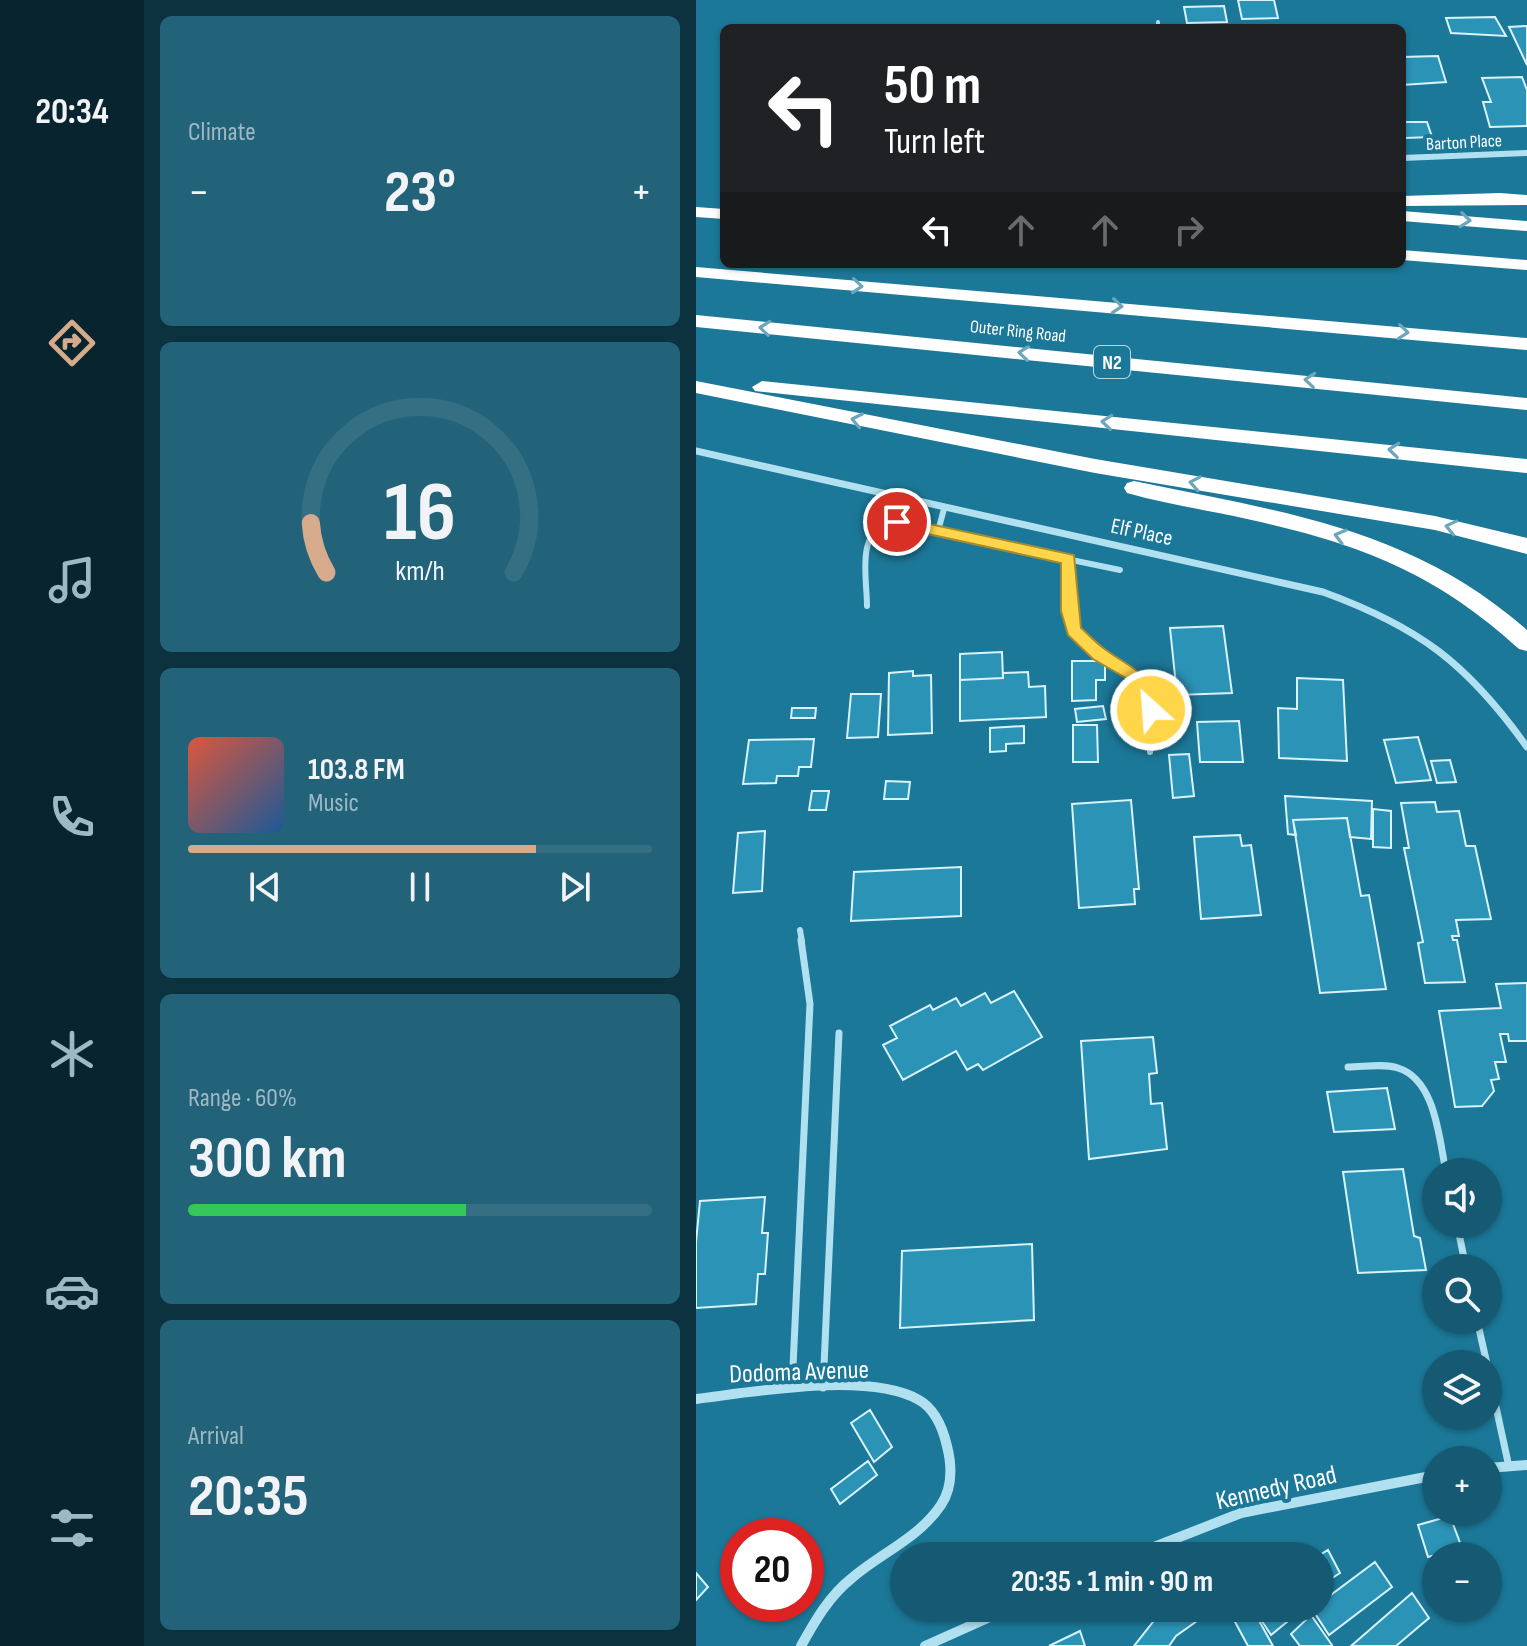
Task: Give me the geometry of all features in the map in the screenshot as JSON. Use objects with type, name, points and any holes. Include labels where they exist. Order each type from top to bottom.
[{"type":"highway","points":[[696,199],[720,200]]},
{"type":"highway","points":[[1406,201],[1527,200]]},
{"type":"highway","points":[[696,212],[720,214]]},
{"type":"highway","points":[[1406,216],[1527,226]]},
{"type":"highway","points":[[1406,255],[1527,265]]},
{"type":"highway","name":"Outer Ring Road","points":[[696,272],[1527,344]]},
{"type":"highway","name":"Outer Ring Road","points":[[696,321],[1527,404]]},
{"type":"highway","points":[[696,380],[1527,466]]},
{"type":"highway","points":[[696,387],[1110,469],[1435,523],[1527,546]]},
{"type":"highway","points":[[894,428],[929,441],[1351,539],[1433,573],[1499,618],[1527,643]]},
{"type":"street","name":"Barton Place","points":[[1406,158],[1527,153]]},
{"type":"street","name":"Elf Place","points":[[696,451],[1323,592],[1404,626],[1483,688],[1527,747]]},
{"type":"street","name":"Dodoma Avenue","points":[[696,1399],[792,1388],[852,1387],[898,1391],[919,1399],[933,1412],[944,1433],[951,1482],[942,1504],[925,1524],[838,1590],[801,1646]]},
{"type":"street","points":[[1502,1467],[1527,1465]]},
{"type":"street","name":"Kennedy Road","points":[[1167,1542],[1241,1513],[1422,1478]]},
{"type":"street","points":[[925,1646],[979,1622]]},
{"type":"lane","points":[[938,531],[944,509]]},
{"type":"lane","points":[[867,606],[867,540],[871,532],[886,523],[897,522],[1120,570]]},
{"type":"lane","points":[[1068,559],[1069,611],[1074,631],[1099,654],[1137,677],[1147,694],[1151,710],[1150,752]]},
{"type":"lane","points":[[792,1388],[810,1004],[800,930]]},
{"type":"lane","points":[[823,1388],[839,1033]]},
{"type":"lane","points":[[1348,1067],[1400,1068],[1419,1083],[1431,1102],[1443,1158]]},
{"type":"lane","points":[[1501,1430],[1509,1467]]},
{"type":"building","points":[[1238,0],[1274,0],[1278,18],[1242,19]]},
{"type":"building","points":[[1224,6],[1227,22],[1187,23],[1184,7]]},
{"type":"building","points":[[1495,17],[1506,36],[1451,33],[1446,18]]},
{"type":"building","points":[[1527,26],[1527,65],[1509,27]]},
{"type":"building","points":[[1438,56],[1446,82],[1406,85],[1406,57]]},
{"type":"building","points":[[1522,77],[1527,90],[1527,126],[1490,127],[1483,102],[1491,102],[1482,78]]},
{"type":"building","points":[[1406,122],[1427,122],[1432,137],[1406,138]]},
{"type":"building","points":[[1223,626],[1232,693],[1177,695],[1170,628]]},
{"type":"building","points":[[1002,652],[1003,678],[960,680],[960,654]]},
{"type":"building","points":[[1072,661],[1105,661],[1105,680],[1096,680],[1096,700],[1072,701]]},
{"type":"building","points":[[913,671],[913,676],[931,675],[932,733],[888,735],[889,673]]},
{"type":"building","points":[[1028,672],[1029,687],[1045,686],[1046,717],[960,721],[960,680],[1003,678],[1003,673]]},
{"type":"building","points":[[1297,678],[1343,680],[1347,761],[1279,758],[1278,708],[1297,709]]},
{"type":"building","points":[[851,694],[881,694],[878,737],[847,738]]},
{"type":"building","points":[[1103,706],[1106,719],[1077,722],[1075,709]]},
{"type":"building","points":[[792,708],[816,708],[815,718],[791,718]]},
{"type":"building","points":[[1239,721],[1243,762],[1200,762],[1197,722]]},
{"type":"building","points":[[1073,725],[1097,725],[1098,762],[1073,762]]},
{"type":"building","points":[[1024,726],[1024,743],[1006,744],[1006,751],[990,752],[990,728]]},
{"type":"building","points":[[1418,737],[1431,780],[1396,783],[1384,740]]},
{"type":"building","points":[[814,739],[811,767],[799,767],[798,776],[777,776],[776,783],[743,784],[749,740]]},
{"type":"building","points":[[1189,754],[1194,796],[1173,798],[1169,755]]},
{"type":"building","points":[[1450,760],[1456,782],[1437,783],[1431,761]]},
{"type":"building","points":[[886,781],[910,782],[908,799],[884,799]]},
{"type":"building","points":[[812,791],[829,791],[826,810],[809,810]]},
{"type":"building","points":[[1285,796],[1372,801],[1371,839],[1350,837],[1347,818],[1293,820],[1296,835],[1288,834]]},
{"type":"building","points":[[1131,800],[1139,889],[1134,889],[1135,904],[1079,908],[1072,804]]},
{"type":"building","points":[[1435,802],[1437,812],[1459,811],[1466,846],[1475,846],[1491,919],[1456,920],[1459,936],[1452,936],[1453,940],[1457,940],[1465,982],[1425,983],[1418,943],[1423,942],[1404,848],[1409,848],[1401,803]]},
{"type":"building","points":[[1373,809],[1391,811],[1391,848],[1373,847]]},
{"type":"building","points":[[1347,818],[1361,896],[1369,895],[1386,989],[1320,993],[1293,820]]},
{"type":"building","points":[[765,831],[762,891],[733,893],[738,833]]},
{"type":"building","points":[[1240,835],[1242,846],[1251,845],[1261,915],[1201,919],[1194,837]]},
{"type":"building","points":[[961,867],[961,916],[851,921],[854,872]]},
{"type":"building","points":[[1527,983],[1527,1041],[1509,1041],[1508,1034],[1500,1034],[1506,1062],[1495,1062],[1499,1079],[1491,1080],[1494,1091],[1482,1106],[1455,1107],[1439,1011],[1501,1008],[1496,984]]},
{"type":"building","points":[[1014,991],[1042,1037],[983,1070],[978,1064],[967,1070],[956,1051],[903,1080],[883,1045],[897,1038],[890,1026],[930,1005],[933,1010],[956,998],[961,1006],[985,993],[991,1003]]},
{"type":"building","points":[[1153,1037],[1157,1073],[1149,1074],[1151,1104],[1162,1103],[1167,1149],[1089,1159],[1081,1041]]},
{"type":"building","points":[[1387,1088],[1395,1129],[1334,1132],[1327,1092]]},
{"type":"building","points":[[1403,1169],[1414,1236],[1420,1238],[1422,1270],[1358,1273],[1343,1172]]},
{"type":"building","points":[[765,1197],[762,1233],[768,1233],[765,1274],[758,1274],[756,1304],[696,1308],[696,1242],[700,1201]]},
{"type":"building","points":[[1032,1244],[1034,1320],[900,1328],[902,1251]]},
{"type":"building","points":[[870,1410],[892,1447],[874,1462],[851,1423]]},
{"type":"building","points":[[868,1461],[877,1475],[840,1504],[831,1489]]},
{"type":"building","points":[[1418,1525],[1454,1526],[1460,1542],[1423,1542]]},
{"type":"building","points":[[1334,1562],[1340,1573],[1334,1577]]},
{"type":"building","points":[[1375,1562],[1392,1587],[1329,1635],[1320,1622],[1334,1622],[1334,1593]]},
{"type":"building","points":[[696,1573],[708,1587],[696,1600]]},
{"type":"building","points":[[1412,1593],[1422,1608],[1424,1622],[1396,1646],[1351,1646]]},
{"type":"building","points":[[1153,1622],[1196,1622],[1176,1636],[1169,1646],[1134,1646]]},
{"type":"building","points":[[1235,1622],[1260,1622],[1273,1646],[1248,1646]]},
{"type":"building","points":[[1263,1622],[1287,1622],[1271,1635]]},
{"type":"building","points":[[1304,1622],[1316,1622],[1332,1645],[1300,1646],[1291,1634]]},
{"type":"building","points":[[1080,1631],[1085,1646],[1049,1646]]},
{"type":"route","points":[[897,522],[1068,559],[1069,611],[1074,631],[1099,654],[1137,677],[1147,694],[1151,710]]}]
